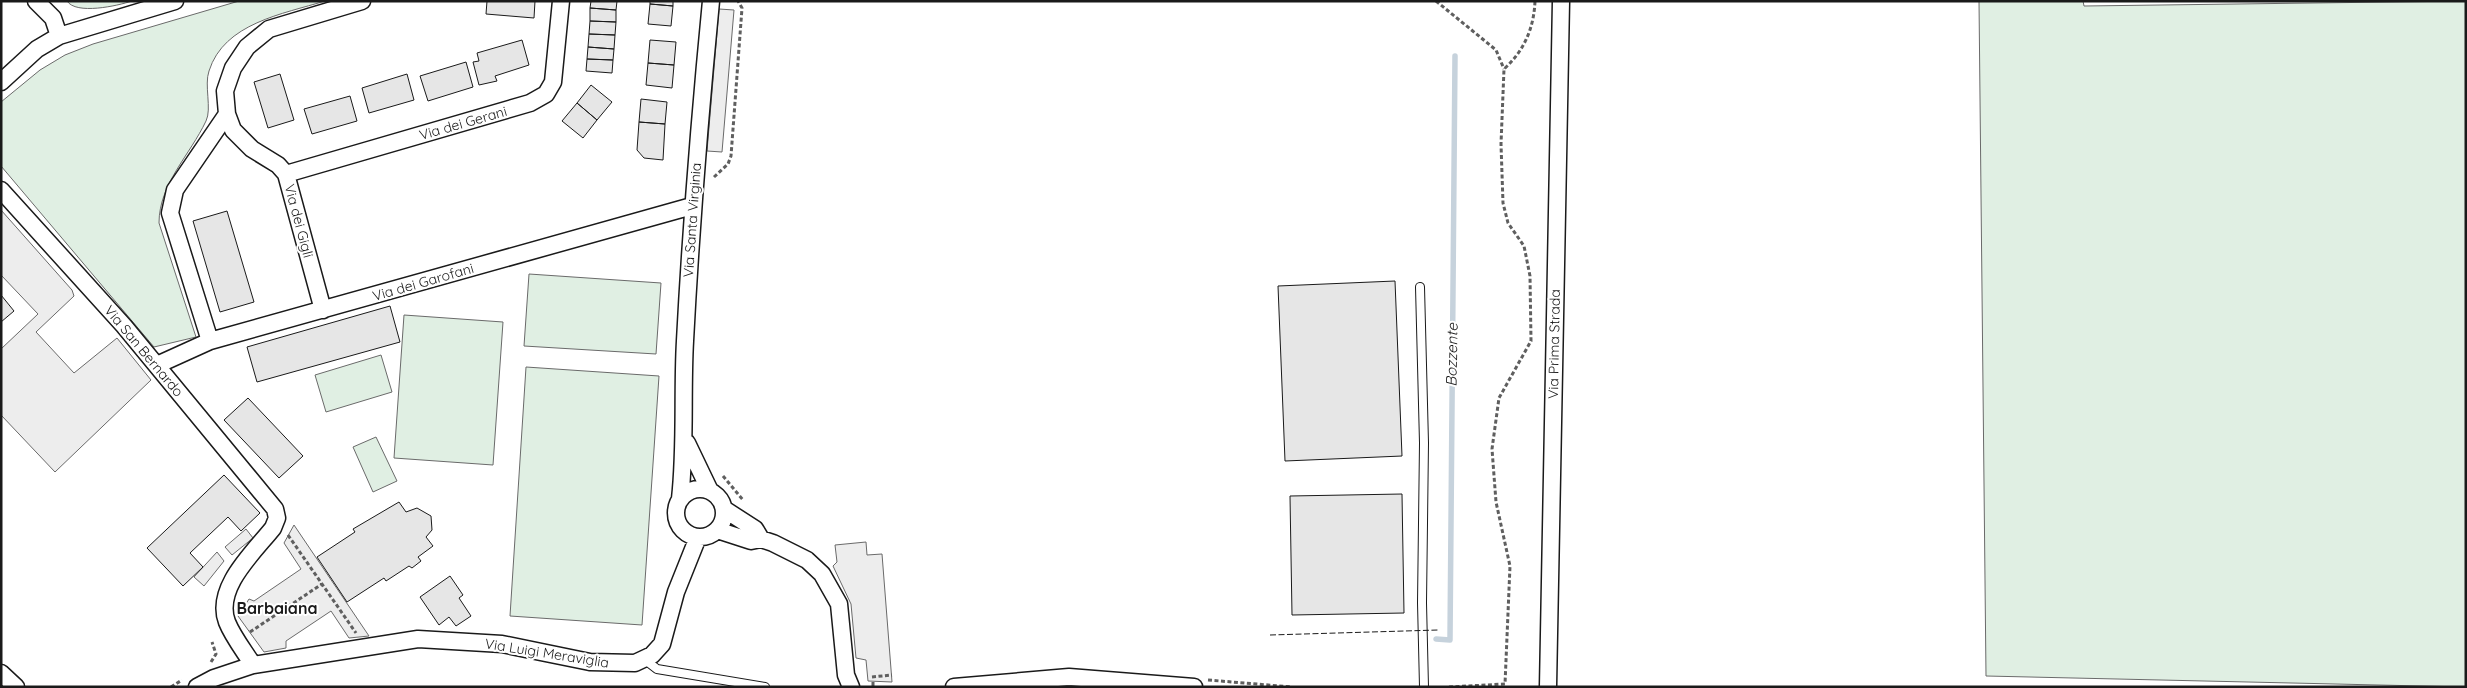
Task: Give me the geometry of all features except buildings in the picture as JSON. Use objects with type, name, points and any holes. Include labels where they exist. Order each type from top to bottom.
[{"type":"street","points":[[36,1],[52,18],[59,36]]},
{"type":"street","points":[[1,82],[37,49],[59,36],[175,1]]},
{"type":"street","name":"Via dei Gigli","points":[[323,310],[286,174],[278,165],[252,149],[233,130],[227,114],[225,91],[234,68],[247,47],[269,29],[362,1]]},
{"type":"street","name":"Via dei Gerani","points":[[286,174],[530,103],[546,94],[553,82],[561,1]]},
{"type":"street","name":"Via Santa Virginia","points":[[680,499],[685,439],[682,399],[692,206],[710,1]]},
{"type":"street","name":"Via Prima Strada","points":[[1548,687],[1561,1]]},
{"type":"street","points":[[210,341],[170,213],[175,190],[227,114]]},
{"type":"street","name":"Via San Bernardo","points":[[1,190],[157,365],[275,509],[277,518],[273,528],[234,578],[226,596],[224,610],[228,623],[253,666]]},
{"type":"street","name":"Via dei Garofani","points":[[157,365],[210,341],[692,206]]},
{"type":"street","name":"Via Santa Virginia","points":[[685,439],[710,491]]},
{"type":"street","points":[[693,490],[710,491],[720,500],[724,509],[723,521],[717,530],[708,536],[698,537],[688,534],[678,523],[676,511],[680,499],[693,490]]},
{"type":"street","points":[[724,509],[755,529],[761,538],[807,560],[822,574],[832,588],[839,604],[846,675],[851,687]]},
{"type":"street","points":[[717,530],[751,541],[761,538]]},
{"type":"street","points":[[644,659],[656,652],[666,634],[676,592],[698,537]]},
{"type":"street","name":"Via Luigi Meraviglia","points":[[197,687],[227,680],[253,666],[418,639],[502,644],[604,663],[628,664],[644,659]]},
{"type":"street","points":[[1,673],[16,687]]},
{"type":"street","points":[[954,687],[1078,678],[1167,686],[1200,683]]},
{"type":"lane","points":[[1420,287],[1424,443],[1422,603],[1424,687]]},
{"type":"lane","points":[[644,659],[657,669],[765,687]]},
{"type":"path","points":[[714,184],[714,175],[728,164],[732,156],[742,8],[738,1]]},
{"type":"path","points":[[1436,1],[1496,50],[1504,69],[1501,144],[1502,204],[1508,224],[1524,246],[1530,276],[1530,341],[1499,398],[1492,449],[1496,502],[1510,566],[1505,684],[1449,687]]},
{"type":"path","points":[[1504,69],[1516,58],[1530,32],[1535,18],[1535,1]]},
{"type":"path","points":[[717,469],[744,502]]},
{"type":"path","points":[[288,535],[359,637]]},
{"type":"path","points":[[250,632],[322,584]]},
{"type":"path","points":[[872,677],[892,675]]},
{"type":"path","points":[[1200,683],[1292,687]]},
{"type":"green space","points":[[67,1],[132,1],[107,7],[79,8]]},
{"type":"green space","points":[[239,1],[325,1],[274,16],[241,31],[217,55],[209,71],[207,83],[208,116],[176,170],[164,195],[159,223],[196,337],[154,347],[1,166],[1,102],[40,70],[65,55],[93,44]]},
{"type":"green space","points":[[1979,1],[2083,1],[2084,6],[2466,1],[2466,687],[1986,676]]},
{"type":"green space","points":[[529,274],[661,283],[656,354],[524,346]]},
{"type":"green space","points":[[404,315],[503,322],[493,465],[394,458]]},
{"type":"green space","points":[[381,355],[392,392],[326,412],[315,375]]},
{"type":"green space","points":[[526,367],[659,376],[642,625],[510,616]]},
{"type":"green space","points":[[376,437],[397,481],[373,492],[353,447]]},
{"type":"shaded area","points":[[719,9],[734,10],[722,152],[707,151]]},
{"type":"shaded area","points":[[1,210],[72,290],[74,296],[36,332],[74,373],[117,338],[151,380],[55,472],[1,415],[1,349],[38,314],[1,275]]},
{"type":"shaded area","points":[[294,525],[369,636],[349,638],[331,611],[286,641],[286,648],[264,652],[238,616],[249,599],[254,601],[301,569],[284,543]]},
{"type":"shaded area","points":[[246,529],[253,538],[232,555],[225,547]]},
{"type":"shaded area","points":[[866,542],[867,555],[882,554],[892,682],[868,681],[866,660],[856,658],[851,604],[833,566],[837,562],[835,545]]},
{"type":"shaded area","points":[[217,552],[224,561],[204,586],[194,577]]},
{"type":"waterway","name":"Bozzente","points":[[1436,639],[1450,640],[1455,56]]},
{"type":"fence","points":[[1270,635],[1438,630]]},
{"type":"district","name":"Barbaiana","points":[[277,608]]}]
